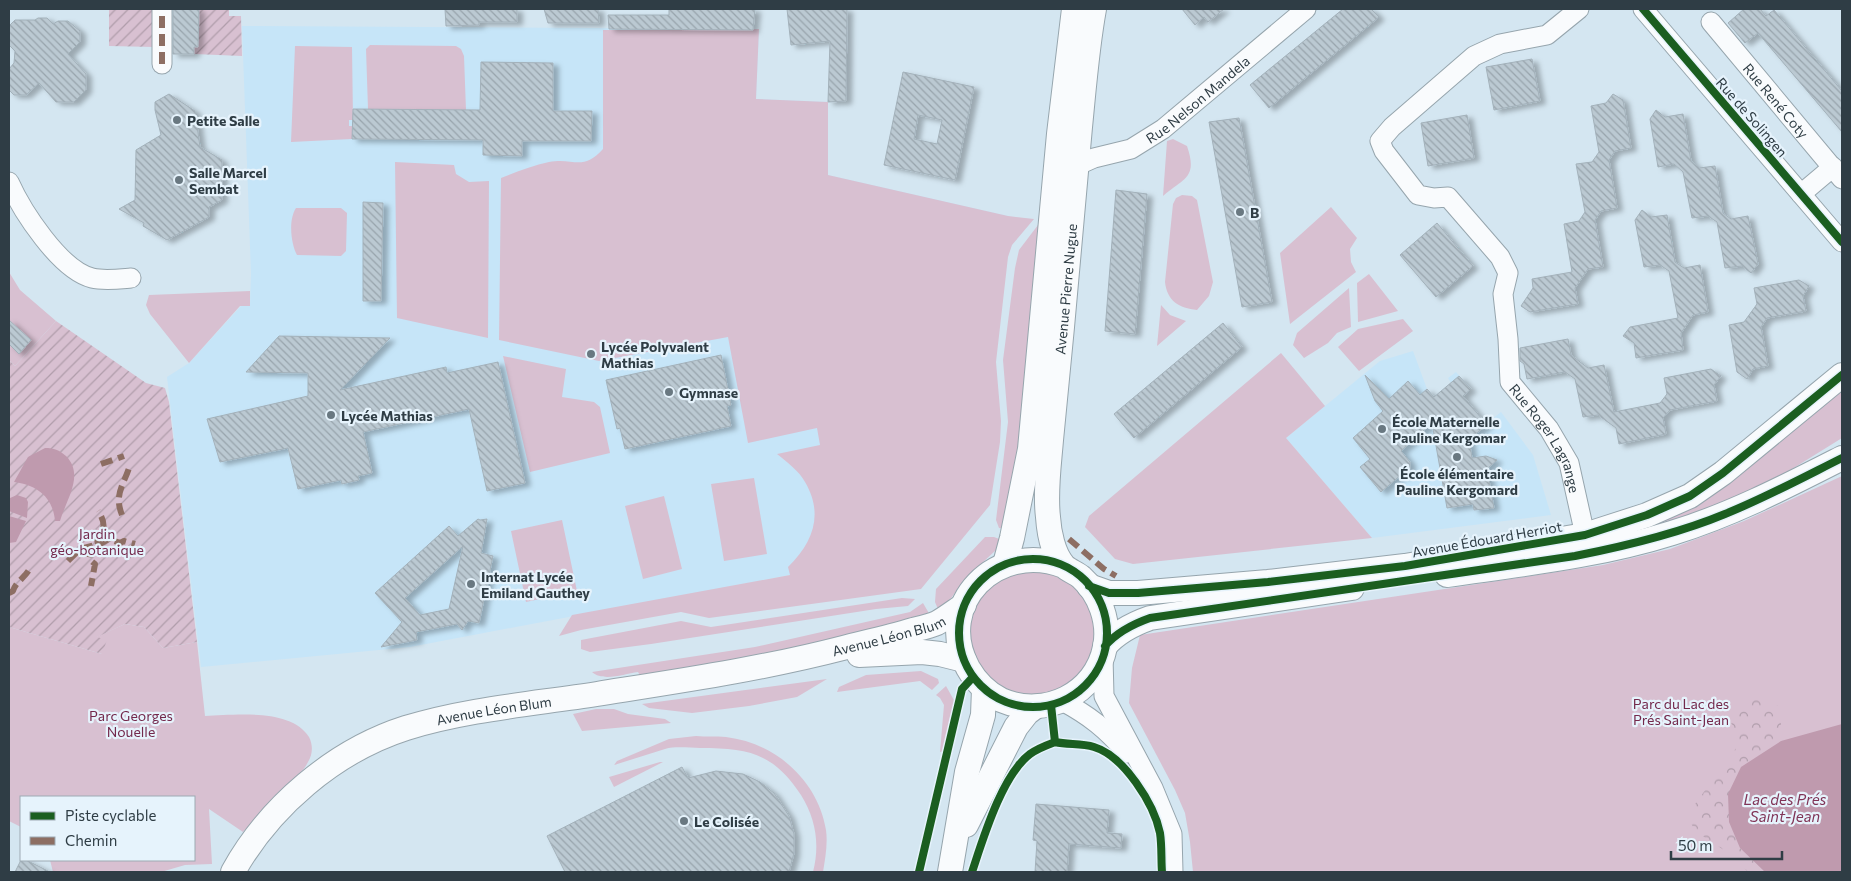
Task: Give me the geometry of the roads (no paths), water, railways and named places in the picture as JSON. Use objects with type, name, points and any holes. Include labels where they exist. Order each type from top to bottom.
[{"type":"main road","name":"Avenue Pierre Nugue","points":[[1004,564],[1012,538],[1030,450],[1059,134],[1074,9]]},
{"type":"main road","name":"Avenue Pierre Nugue","points":[[1064,566],[1051,538],[1047,515],[1047,495],[1076,166],[1094,9]]},
{"type":"main road","name":"Avenue Édouard Herriot","points":[[1089,586],[1110,593],[1138,593],[1258,583],[1405,566],[1585,535],[1647,515],[1690,496],[1723,472],[1842,375]]},
{"type":"main road","name":"Avenue Édouard Herriot","points":[[1104,651],[1113,638],[1121,632],[1136,622],[1150,618],[1575,556],[1630,545],[1726,514],[1842,458]]},
{"type":"main road","name":"Avenue Pierre Nugue","points":[[1034,559],[1064,566],[1074,572],[1089,586],[1101,605],[1105,619],[1104,651],[1096,672],[1075,694],[1051,705],[1035,707],[1017,705],[1000,699],[984,689],[973,677],[964,660],[959,642],[959,623],[964,605],[980,581],[1004,564],[1034,559]]},
{"type":"main road","name":"Avenue Léon Blum","points":[[233,872],[255,837],[297,793],[332,765],[358,749],[406,728],[460,715],[730,673],[810,657],[936,623],[964,605]]},
{"type":"main road","name":"Avenue Léon Blum","points":[[810,657],[922,652],[964,660]]},
{"type":"main road","points":[[950,872],[968,772],[983,716],[984,689]]},
{"type":"main road","points":[[955,847],[1016,727],[1027,713],[1035,707]]},
{"type":"street","points":[[162,9],[162,64]]},
{"type":"street","name":"Rue Nelson Mandela","points":[[1076,166],[1094,158],[1131,148],[1163,129],[1306,9]]},
{"type":"street","name":"Rue Roger Lagrange","points":[[1579,9],[1547,35],[1500,44],[1474,56],[1392,127],[1380,141],[1384,151],[1418,195],[1434,198],[1448,196],[1500,256],[1508,273],[1503,294],[1510,382],[1549,429],[1569,463],[1585,535]]},
{"type":"street","name":"Rue de Solingen","points":[[1643,9],[1842,242]]},
{"type":"street","name":"Rue René Coty","points":[[1711,22],[1837,173]]},
{"type":"street","points":[[1801,194],[1837,173]]},
{"type":"street","points":[[9,182],[29,218],[70,265],[91,278],[131,278]]},
{"type":"street","name":"Avenue Pierre Nugue","points":[[1104,651],[1104,696],[1153,788],[1172,834],[1173,872]]},
{"type":"street","name":"Avenue Pierre Nugue","points":[[1062,701],[1086,714],[1108,732],[1129,755],[1153,788]]},
{"type":"water","points":[[45,448],[51,448],[66,456],[74,471],[72,488],[60,521],[55,521],[51,505],[37,489],[14,482],[28,457]]},
{"type":"water","points":[[17,495],[26,498],[28,502],[27,518],[9,511],[10,498]]},
{"type":"water","points":[[9,516],[26,521],[16,542],[9,543]]},
{"type":"water","name":"Lac des Prés Saint-Jean","points":[[1842,724],[1842,872],[1765,872],[1740,848],[1729,822],[1728,794],[1741,767],[1781,741]]},
{"type":"place","name":"Petite Salle","points":[[177,120]]},
{"type":"place","name":"Salle Marcel Sembat","points":[[179,180]]},
{"type":"place","name":"B","points":[[1240,212]]},
{"type":"place","name":"Lycée Polyvalent Mathias","points":[[591,354]]},
{"type":"place","name":"Gymnase","points":[[669,392]]},
{"type":"place","name":"Lycée Mathias","points":[[331,415]]},
{"type":"place","name":"École Maternelle Pauline Kergomar","points":[[1382,429]]},
{"type":"place","name":"École élémentaire Pauline Kergomard","points":[[1457,457]]},
{"type":"place","name":"Internat Lycée Emiland Gauthey","points":[[471,584]]},
{"type":"place","name":"Le Colisée","points":[[684,821]]},
{"type":"park label","name":"Jardin géo-botanique","points":[[97,542]]},
{"type":"park label","name":"Parc du Lac des Prés Saint-Jean","points":[[1681,712]]},
{"type":"park label","name":"Parc Georges Nouelle","points":[[131,724]]}]
